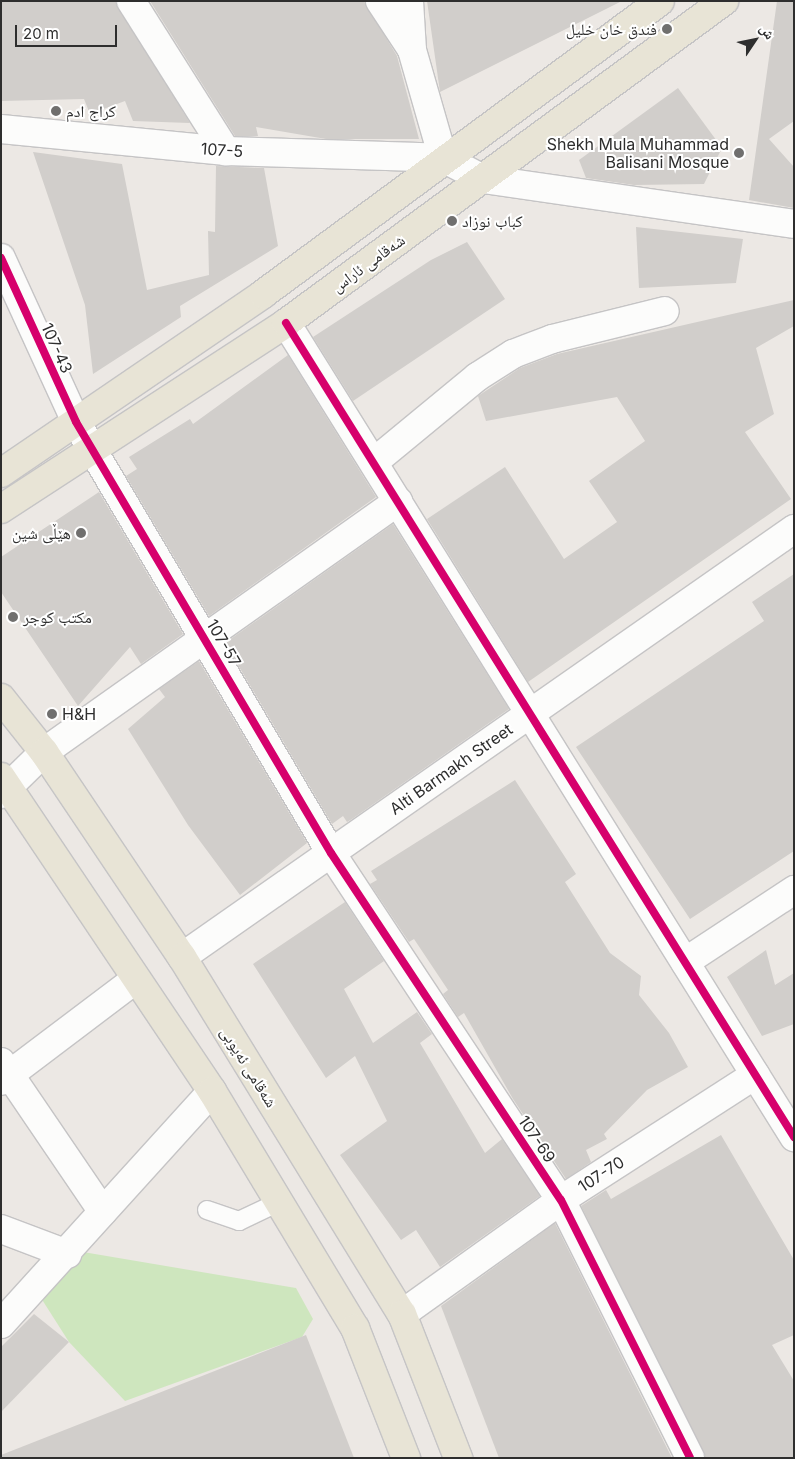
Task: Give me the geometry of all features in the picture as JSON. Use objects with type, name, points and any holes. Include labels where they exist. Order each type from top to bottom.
[{"type":"main road","points":[[1,473],[263,294],[443,158],[660,1]]},
{"type":"main road","name":"شەقامی ئاراس","points":[[1,509],[286,323],[724,1]]},
{"type":"main road","name":"شەقامی ئەیوبی","points":[[1,698],[44,752],[182,957],[402,1314],[458,1458]]},
{"type":"main road","points":[[4,786],[212,1091],[355,1328],[406,1458]]},
{"type":"street","points":[[131,1],[226,151]]},
{"type":"street","points":[[380,1],[412,50]]},
{"type":"street","points":[[409,1],[412,50],[443,158],[483,179],[794,224]]},
{"type":"street","name":"107-5","points":[[1,129],[226,151],[443,158]]},
{"type":"street","name":"107-43","points":[[1,258],[76,422],[94,447]]},
{"type":"street","points":[[374,462],[477,377],[513,354],[552,339],[665,311]]},
{"type":"street","points":[[286,323],[794,1137]]},
{"type":"street","name":"107-57","points":[[94,447],[330,853]]},
{"type":"street","points":[[4,786],[44,752],[398,502]]},
{"type":"street","name":"Alti Barmakh Street","points":[[182,957],[794,529]]},
{"type":"street","name":"107-69","points":[[330,853],[560,1200],[690,1458]]},
{"type":"street","points":[[685,962],[794,890]]},
{"type":"street","points":[[103,1212],[4,1072],[136,979]]},
{"type":"street","name":"107-70","points":[[402,1314],[560,1200],[755,1075]]},
{"type":"street","points":[[1,1324],[67,1254],[212,1091]]},
{"type":"street","points":[[1,1229],[67,1254]]},
{"type":"lane","points":[[207,1210],[238,1221],[279,1202]]},
{"type":"green space","points":[[83,1252],[296,1288],[313,1319],[302,1337],[125,1401],[69,1342],[41,1298]]},
{"type":"building","points":[[1,1],[115,1],[190,123],[133,121],[125,101],[90,114],[84,99],[1,101]]},
{"type":"building","points":[[150,1],[364,1],[397,56],[419,139],[326,139],[256,127],[258,136],[235,136]]},
{"type":"building","points":[[427,1],[622,1],[440,92]]},
{"type":"building","points":[[777,1],[794,1],[794,121],[769,139],[794,167],[794,208],[749,200]]},
{"type":"building","points":[[678,88],[722,148],[704,184],[634,185],[586,178],[579,160]]},
{"type":"building","points":[[33,152],[122,164],[147,290],[209,275],[208,231],[215,232],[216,166],[264,168],[278,246],[180,306],[181,317],[93,374],[85,305]]},
{"type":"building","points":[[636,227],[743,239],[736,283],[639,288]]},
{"type":"building","points":[[467,242],[505,299],[353,401],[313,337],[431,260]]},
{"type":"building","points":[[794,300],[794,326],[756,348],[774,414],[745,432],[791,499],[528,682],[427,519],[505,467],[564,559],[617,522],[589,481],[645,441],[617,397],[486,421],[478,396],[520,368],[557,354]]},
{"type":"building","points":[[288,355],[376,497],[209,616],[126,476],[137,469],[129,457],[190,419],[193,424]]},
{"type":"building","points":[[99,492],[183,634],[141,664],[130,647],[78,706],[1,592],[1,557]]},
{"type":"building","points":[[393,524],[509,709],[352,819],[347,822],[343,816],[332,824],[225,643]]},
{"type":"building","points":[[794,574],[794,851],[690,919],[576,747],[764,621],[752,602]]},
{"type":"building","points":[[199,661],[307,843],[240,895],[188,825],[128,729],[165,697],[159,689]]},
{"type":"building","points":[[515,780],[576,874],[565,882],[610,953],[641,976],[639,995],[669,1033],[688,1067],[647,1090],[604,1134],[607,1139],[586,1150],[591,1162],[566,1179],[513,1099],[464,1013],[458,1017],[443,994],[448,990],[414,939],[409,942],[370,884],[377,880],[371,871]]},
{"type":"building","points":[[345,902],[384,961],[344,989],[373,1043],[417,1012],[432,1034],[420,1043],[485,1153],[502,1139],[540,1196],[440,1267],[416,1230],[401,1240],[340,1155],[387,1121],[355,1056],[326,1078],[253,964]]},
{"type":"building","points":[[766,950],[775,985],[794,973],[794,1024],[762,1036],[727,977]]},
{"type":"building","points":[[721,1135],[794,1260],[794,1335],[772,1345],[794,1381],[794,1458],[705,1458],[581,1206],[606,1190],[611,1199]]},
{"type":"building","points":[[555,1223],[672,1458],[499,1458],[441,1306]]},
{"type":"building","points":[[34,1314],[69,1342],[1,1412],[1,1347]]},
{"type":"building","points":[[306,1335],[354,1458],[1,1458],[1,1455]]},
{"type":"cycle path","points":[[1,258],[76,422],[331,853],[561,1200],[690,1458]]},
{"type":"cycle path","points":[[286,323],[794,1137]]},
{"type":"place","name":"فندق خان خليل","points":[[667,29]]},
{"type":"place","name":"كراج ادم","points":[[56,111]]},
{"type":"place","name":"Shekh Mula Muhammad Balisani Mosque","points":[[739,153]]},
{"type":"place","name":"كباب نوزاد","points":[[452,221]]},
{"type":"place","name":"هێڵی شین","points":[[81,533]]},
{"type":"place","name":"مكتب كوجر","points":[[13,617]]},
{"type":"place","name":"H&H","points":[[52,714]]}]
